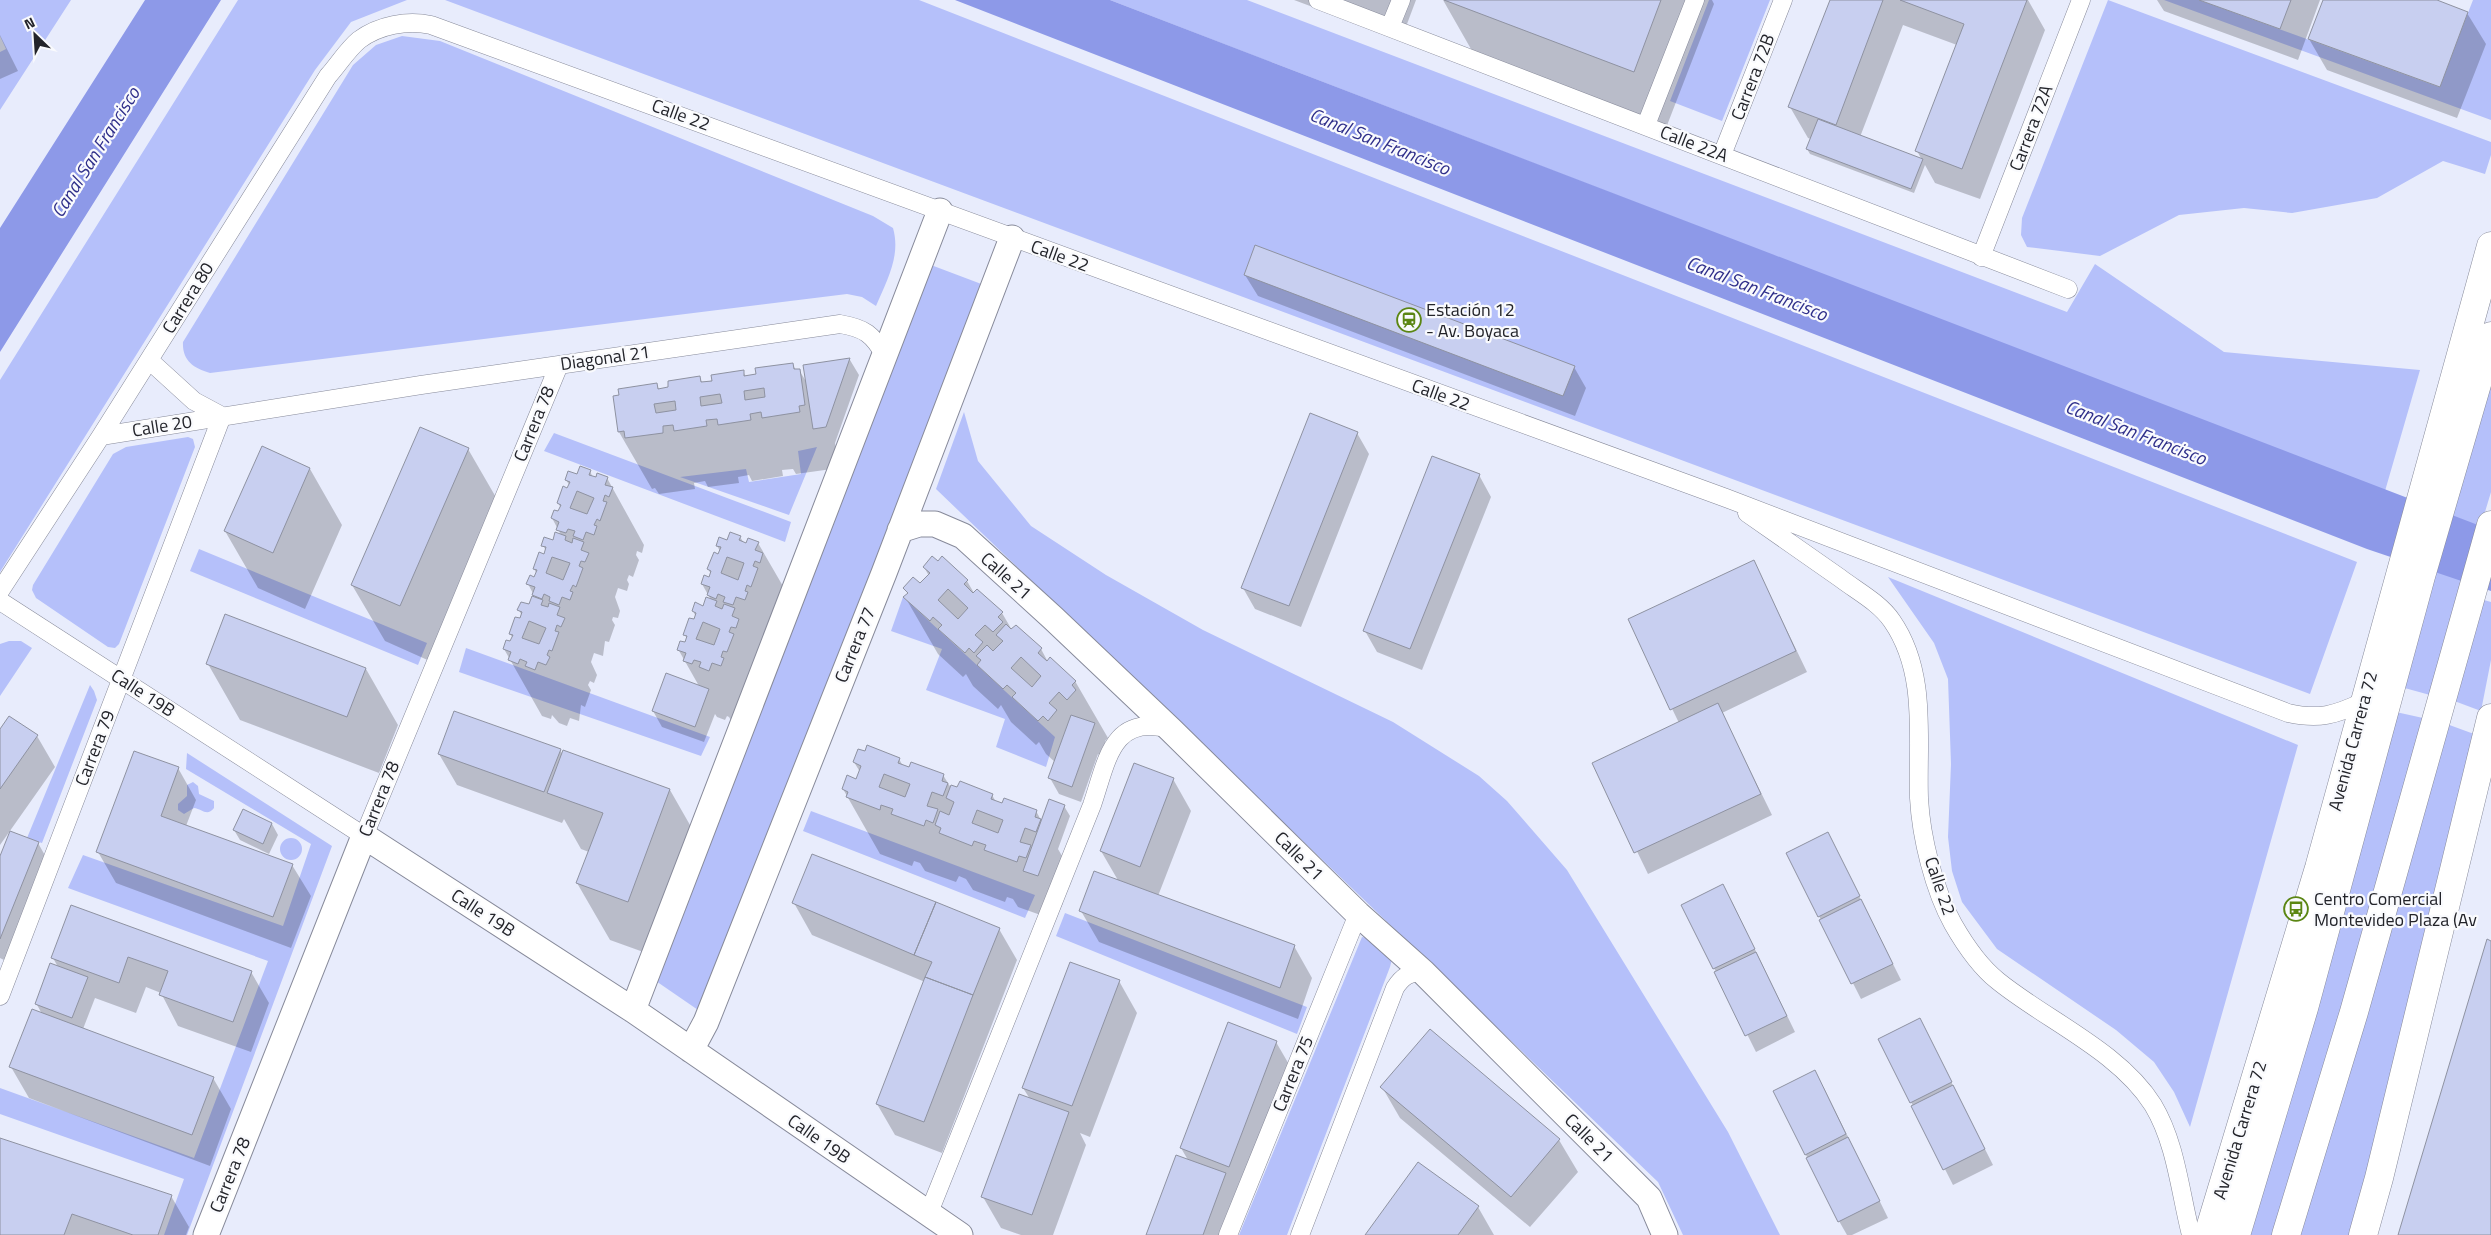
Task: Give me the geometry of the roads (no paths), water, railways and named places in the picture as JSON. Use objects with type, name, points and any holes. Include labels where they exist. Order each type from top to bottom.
[{"type":"highway","name":"Avenida Carrera 72","points":[[2236,1235],[2335,897],[2411,574],[2435,488],[2491,246]]},
{"type":"highway","name":"Avenida Carrera 72","points":[[2435,488],[2491,336]]},
{"type":"highway","points":[[2286,1235],[2357,1002],[2491,525]]},
{"type":"highway","name":"Avenida Carrera 72","points":[[2208,1235],[2301,926],[2363,702],[2411,574]]},
{"type":"highway","points":[[2363,1235],[2380,1178],[2491,718]]},
{"type":"highway","points":[[2301,926],[2335,897]]},
{"type":"street","name":"Calle 22A","points":[[1318,0],[2068,289]]},
{"type":"street","points":[[1390,27],[1401,0]]},
{"type":"street","points":[[1646,125],[1695,0]]},
{"type":"street","name":"Carrera 72B","points":[[1722,155],[1783,0]]},
{"type":"street","name":"Carrera 72A","points":[[1981,257],[2081,0]]},
{"type":"street","name":"Calle 22","points":[[393,25],[414,22],[431,25],[1726,498],[2288,713],[2303,716],[2332,715],[2363,702]]},
{"type":"street","name":"Carrera 80","points":[[0,591],[101,436],[328,76],[359,41],[393,25]]},
{"type":"street","points":[[633,1010],[940,211]]},
{"type":"street","name":"Carrera 77","points":[[692,1050],[710,1013],[900,530],[1012,238]]},
{"type":"street","name":"Diagonal 21","points":[[222,416],[840,324],[858,326],[868,333],[885,356]]},
{"type":"street","points":[[149,360],[194,401],[222,416]]},
{"type":"street","name":"Carrera 78","points":[[206,1235],[364,836],[559,365]]},
{"type":"street","name":"Calle 20","points":[[101,436],[222,416]]},
{"type":"street","name":"Carrera 79","points":[[0,996],[222,416]]},
{"type":"street","name":"Calle 22","points":[[1726,498],[1872,601],[1891,619],[1906,645],[1916,688],[1920,737],[1919,799],[1931,868],[1952,922],[1973,956],[1996,980],[2102,1055],[2131,1078],[2152,1105],[2167,1134],[2191,1235]]},
{"type":"street","name":"Calle 21","points":[[900,530],[919,524],[935,524],[963,536],[1054,618],[1358,914],[1422,972],[1649,1198],[1666,1235]]},
{"type":"street","name":"Calle 19B","points":[[0,600],[633,1010],[928,1215],[960,1235]]},
{"type":"street","points":[[928,1215],[1092,805],[1115,741],[1125,732],[1137,726],[1154,725],[1171,730]]},
{"type":"street","name":"Carrera 75","points":[[1228,1235],[1358,914]]},
{"type":"street","points":[[1300,1235],[1395,988],[1400,980],[1407,975],[1422,972]]},
{"type":"water","name":"Canal San Francisco","points":[[145,0],[221,0],[0,352],[0,228]]},
{"type":"water","name":"Canal San Francisco","points":[[955,0],[1110,0],[2491,530],[2491,591],[2367,549]]},
{"type":"place","name":"Estación 12 - Av. Boyaca","points":[[1409,320]]},
{"type":"place","name":"Centro Comercial Montevideo Plaza (Av","points":[[2296,909]]}]
